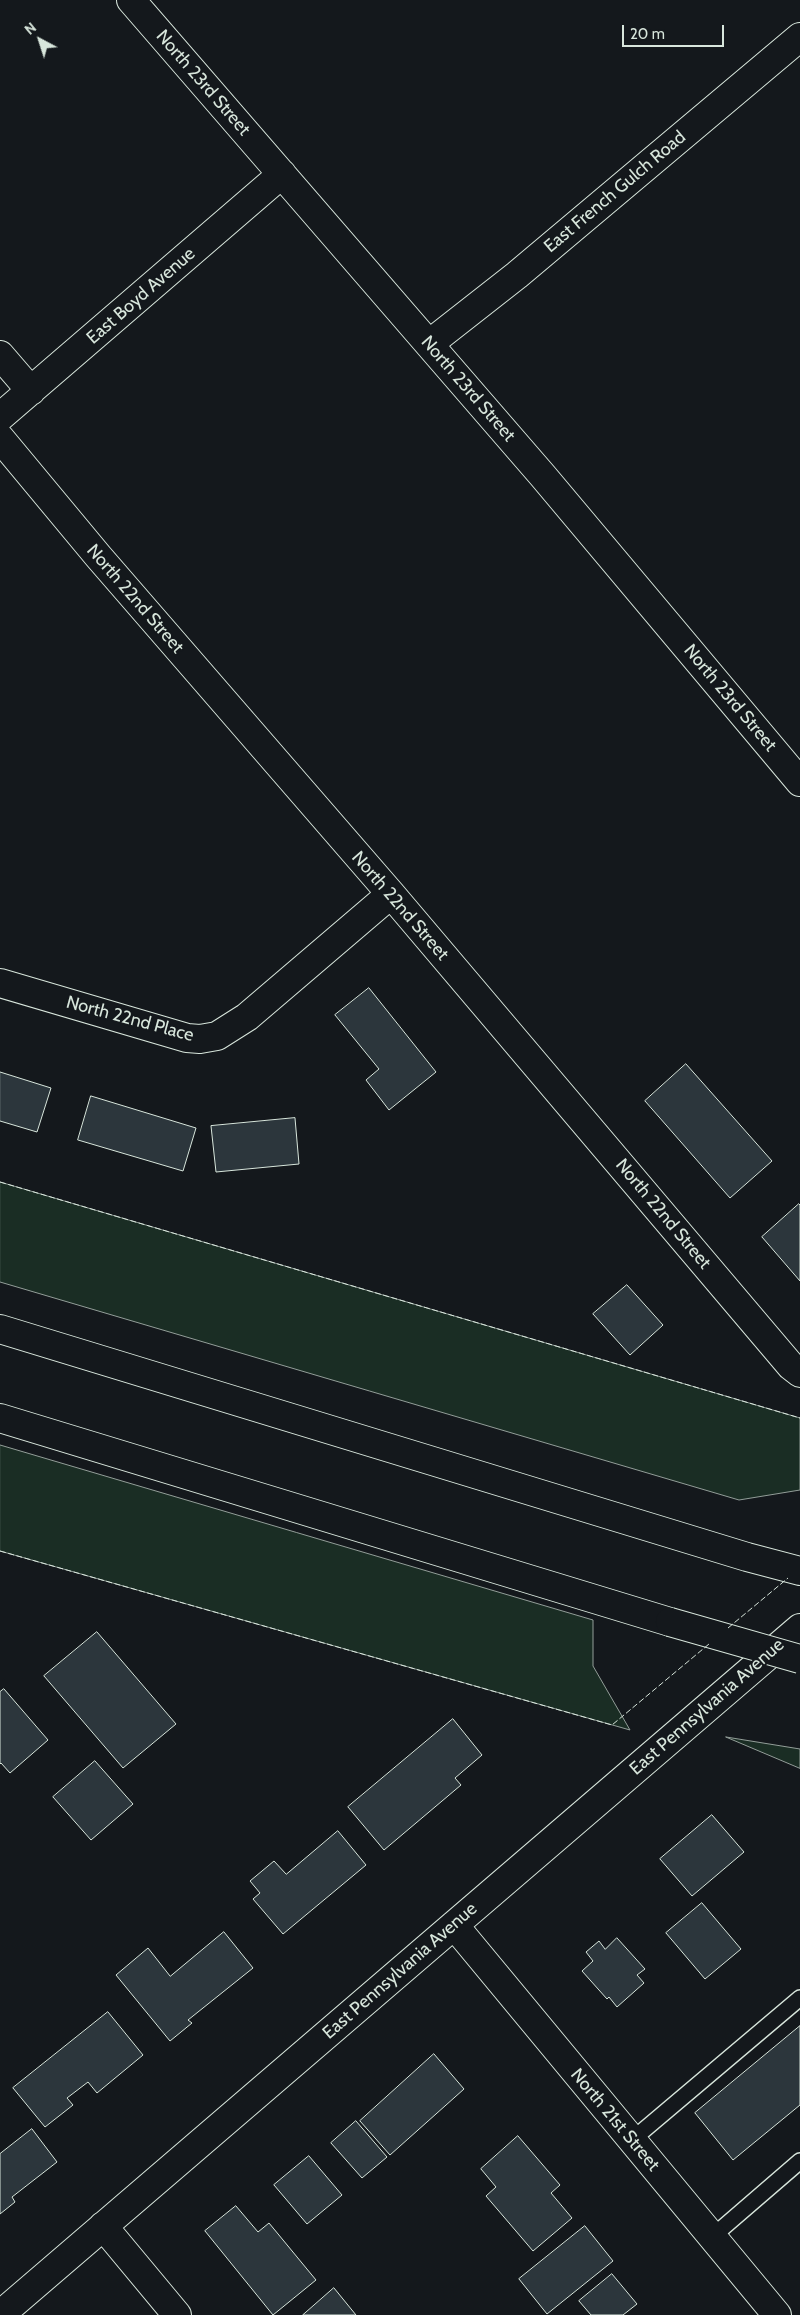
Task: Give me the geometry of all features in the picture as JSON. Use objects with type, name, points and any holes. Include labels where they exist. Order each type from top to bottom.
[{"type":"main road","name":"North 23rd Street","points":[[132,0],[549,483],[800,782]]},
{"type":"main road","name":"East French Gulch Road","points":[[429,344],[517,275],[800,37]]},
{"type":"main road","name":"East Boyd Avenue","points":[[0,418],[282,174]]},
{"type":"main road","points":[[0,355],[31,391]]},
{"type":"main road","name":"North 22nd Street","points":[[0,438],[98,556],[391,894],[791,1366],[800,1373]]},
{"type":"main road","name":"North 22nd Place","points":[[0,983],[187,1038],[200,1039],[217,1036],[247,1017],[391,894]]},
{"type":"main road","points":[[0,1329],[747,1557],[800,1571]]},
{"type":"main road","points":[[0,1418],[670,1622],[800,1659]]},
{"type":"main road","name":"East Pennsylvania Avenue","points":[[0,2315],[800,1628]]},
{"type":"main road","name":"North 21st Street","points":[[454,1925],[777,2315]]},
{"type":"main road","points":[[103,2226],[178,2315]]},
{"type":"lane","points":[[632,2140],[800,1998]]},
{"type":"lane","points":[[712,2237],[800,2161]]},
{"type":"green space","points":[[0,1182],[800,1418],[800,1490],[739,1500],[0,1282]]},
{"type":"green space","points":[[0,1445],[593,1620],[593,1666],[630,1730],[0,1551]]},
{"type":"green space","points":[[726,1737],[800,1749],[800,1768]]},
{"type":"building","points":[[369,988],[436,1072],[389,1110],[366,1080],[379,1069],[335,1015]]},
{"type":"building","points":[[686,1064],[772,1161],[730,1198],[645,1101]]},
{"type":"building","points":[[0,1072],[51,1088],[37,1132],[0,1121]]},
{"type":"building","points":[[91,1096],[196,1128],[183,1171],[78,1140]]},
{"type":"building","points":[[295,1118],[299,1164],[216,1172],[211,1126]]},
{"type":"building","points":[[800,1205],[800,1281],[762,1237]]},
{"type":"building","points":[[627,1285],[663,1325],[630,1355],[593,1314]]},
{"type":"building","points":[[97,1632],[176,1724],[123,1768],[44,1676]]},
{"type":"building","points":[[4,1689],[48,1740],[10,1773],[0,1764],[0,1692]]},
{"type":"building","points":[[453,1719],[482,1755],[455,1778],[461,1785],[384,1850],[348,1807]]},
{"type":"building","points":[[95,1761],[133,1804],[91,1840],[53,1797]]},
{"type":"building","points":[[712,1815],[744,1852],[692,1896],[660,1859]]},
{"type":"building","points":[[338,1831],[366,1865],[283,1934],[253,1899],[260,1893],[250,1881],[274,1861],[286,1874]]},
{"type":"building","points":[[702,1903],[741,1949],[705,1979],[666,1933]]},
{"type":"building","points":[[224,1932],[253,1968],[188,2020],[192,2023],[170,2041],[116,1975],[148,1948],[170,1976]]},
{"type":"building","points":[[617,1938],[645,1969],[637,1975],[644,1983],[617,2007],[609,1997],[607,1999],[582,1971],[593,1961],[586,1952],[599,1941],[605,1949]]},
{"type":"building","points":[[108,2012],[143,2055],[97,2093],[88,2082],[67,2098],[73,2105],[45,2127],[13,2088]]},
{"type":"building","points":[[800,2026],[800,2105],[733,2160],[695,2113]]},
{"type":"building","points":[[434,2054],[464,2089],[390,2155],[360,2121]]},
{"type":"building","points":[[356,2121],[387,2157],[362,2178],[331,2143]]},
{"type":"building","points":[[32,2129],[57,2162],[12,2197],[15,2202],[0,2214],[0,2154]]},
{"type":"building","points":[[518,2136],[560,2185],[551,2193],[572,2218],[533,2251],[486,2196],[496,2187],[481,2169]]},
{"type":"building","points":[[309,2156],[342,2195],[307,2224],[274,2185]]},
{"type":"building","points":[[236,2206],[258,2232],[269,2223],[316,2280],[273,2315],[205,2231]]},
{"type":"building","points":[[585,2226],[613,2261],[547,2314],[519,2279]]},
{"type":"building","points":[[612,2274],[637,2304],[623,2315],[591,2315],[579,2301]]},
{"type":"building","points":[[334,2288],[356,2315],[303,2315]]},
{"type":"fence","points":[[0,1182],[800,1418]]},
{"type":"fence","points":[[0,1551],[612,1725],[709,1644]]},
{"type":"fence","points":[[728,1628],[788,1578]]}]
